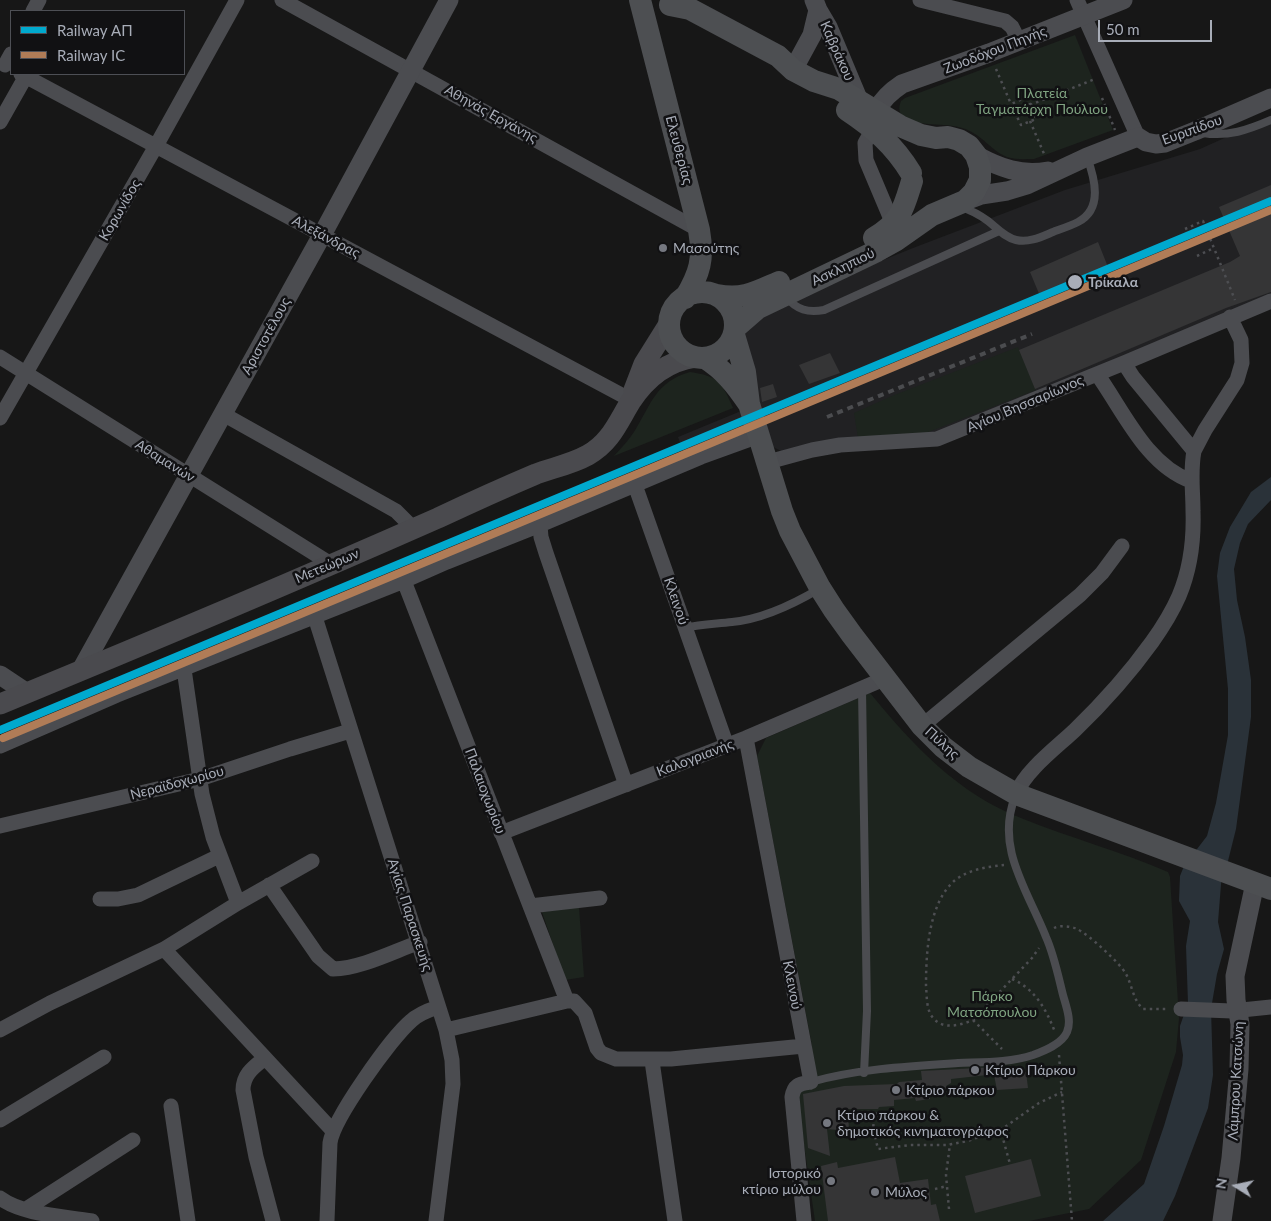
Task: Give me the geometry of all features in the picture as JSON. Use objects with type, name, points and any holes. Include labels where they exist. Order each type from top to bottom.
[{"type":"main road","name":"Ελευθερίας","points":[[640,0],[699,230],[702,257],[699,271],[685,298],[674,309],[670,324]]},
{"type":"main road","points":[[666,2],[687,21],[773,65],[793,70],[814,81],[839,89],[869,114],[900,154],[912,177],[916,190],[923,198],[931,204],[940,206],[957,204]]},
{"type":"main road","points":[[814,81],[831,99],[914,132],[936,138],[948,137],[959,140],[969,146],[976,155]]},
{"type":"main road","name":"Ασκληπιού","points":[[717,296],[731,298],[752,294],[872,239],[893,224],[899,218],[905,205],[912,177],[913,161],[918,151],[926,143],[936,138]]},
{"type":"main road","name":"Ασκληπιού","points":[[734,332],[758,308],[877,251],[932,215],[957,204],[974,192],[980,180],[980,167],[976,155]]},
{"type":"main road","points":[[685,298],[700,292],[717,296],[725,301],[731,309],[734,318],[734,332],[745,372],[749,404],[760,436]]},
{"type":"main road","points":[[670,324],[671,335],[676,345],[684,353],[717,366],[727,375],[749,404]]},
{"type":"main road","name":"Μετεώρων","points":[[632,400],[636,382],[644,364],[670,324]]},
{"type":"main road","points":[[700,358],[714,356],[723,351],[729,344],[734,332]]},
{"type":"main road","name":"Μετεώρων","points":[[0,704],[414,529],[537,474],[585,456],[597,450],[613,433],[632,400],[644,385],[668,365],[682,359],[700,358]]},
{"type":"main road","name":"Πύλης","points":[[760,436],[782,511],[796,543],[820,588],[852,635],[922,726],[944,746],[969,767],[1016,794],[1258,884]]},
{"type":"street","name":"Κορωνίδος","points":[[0,418],[156,146],[236,0]]},
{"type":"street","name":"Αθηνάς Εργάνης","points":[[282,0],[699,230]]},
{"type":"street","name":"Αριστοτέλους","points":[[80,670],[223,414],[449,0]]},
{"type":"street","points":[[920,0],[1005,21],[1012,27],[1019,41]]},
{"type":"street","name":"Ζωοδόχου Πηγής","points":[[869,114],[891,91],[902,84],[1019,41],[1080,8],[1124,0]]},
{"type":"street","points":[[793,70],[812,35],[816,5]]},
{"type":"street","name":"Καβράκου","points":[[816,5],[869,114]]},
{"type":"street","points":[[976,155],[1009,170],[1038,173],[1052,165],[1086,157],[1138,137],[1080,8]]},
{"type":"street","name":"Αλεξάνδρας","points":[[24,75],[632,400]]},
{"type":"street","points":[[0,122],[24,75]]},
{"type":"street","name":"Ευριπίδου","points":[[1138,137],[1146,142],[1165,143],[1271,98]]},
{"type":"street","points":[[869,114],[865,143],[866,160],[893,224]]},
{"type":"street","points":[[957,204],[981,195],[1007,191],[1027,185],[1052,165]]},
{"type":"street","name":"Αγίου Βησσαρίωνος","points":[[768,462],[812,450],[840,445],[937,439],[1124,364],[1233,310],[1271,301]]},
{"type":"street","points":[[1016,794],[1019,786],[1031,772],[1111,694],[1136,665],[1162,628],[1174,605],[1186,575],[1191,552],[1193,512],[1191,481],[1194,451],[1237,380],[1242,363],[1241,340],[1233,310]]},
{"type":"street","name":"Αθαμανών","points":[[0,357],[331,564]]},
{"type":"street","points":[[1124,364],[1194,451]]},
{"type":"street","points":[[1097,374],[1153,455],[1167,468],[1182,478],[1191,481]]},
{"type":"street","points":[[223,414],[396,511],[414,529]]},
{"type":"street","points":[[0,746],[117,695],[316,617],[701,457],[760,436]]},
{"type":"street","name":"Κλεινού","points":[[635,485],[727,746]]},
{"type":"street","points":[[540,525],[543,545],[626,786]]},
{"type":"street","points":[[922,726],[1080,595],[1102,573],[1122,546]]},
{"type":"street","name":"Παλαιοχωρίου","points":[[404,581],[567,1001]]},
{"type":"street","name":"Αγίας Παρασκευής","points":[[316,617],[350,731],[420,942],[446,1030],[452,1060],[453,1084],[436,1221]]},
{"type":"street","points":[[184,669],[200,779],[212,838],[238,902]]},
{"type":"street","points":[[0,675],[27,693]]},
{"type":"street","name":"Καλογριανής","points":[[501,833],[727,746],[886,678]]},
{"type":"street","name":"Νεραϊδοχωρίου","points":[[0,826],[200,779],[350,731]]},
{"type":"street","name":"Κλεινού","points":[[746,738],[811,1082]]},
{"type":"street","points":[[100,899],[118,899],[138,895],[219,856]]},
{"type":"street","points":[[0,1030],[50,1003],[164,949],[238,902],[312,861]]},
{"type":"street","name":"Λάμπρου Κατσώνη","points":[[1222,1221],[1231,1158],[1238,1084],[1240,1024],[1235,1011],[1236,969],[1258,884]]},
{"type":"street","points":[[269,885],[318,956],[333,970],[364,963],[420,942]]},
{"type":"street","points":[[530,906],[600,898]]},
{"type":"street","points":[[164,949],[333,1131]]},
{"type":"street","points":[[446,1030],[567,1001],[574,1001],[586,1013],[597,1048],[601,1053],[616,1059],[652,1060],[804,1046]]},
{"type":"street","points":[[327,1221],[330,1143],[333,1131],[342,1113],[365,1079],[410,1021],[422,1013],[438,1007]]},
{"type":"street","points":[[1181,1009],[1235,1011],[1271,1007]]},
{"type":"street","points":[[0,1120],[104,1057]]},
{"type":"street","points":[[265,1058],[247,1074],[243,1090],[256,1157],[273,1221]]},
{"type":"street","points":[[652,1060],[675,1221]]},
{"type":"street","points":[[804,1221],[792,1096],[795,1086],[811,1082]]},
{"type":"street","points":[[171,1106],[188,1221]]},
{"type":"street","points":[[26,1209],[133,1140]]},
{"type":"street","points":[[0,1198],[10,1204],[26,1209],[92,1221]]},
{"type":"lane","points":[[1195,131],[1217,135],[1233,134],[1271,120]]},
{"type":"lane","points":[[957,204],[979,215],[999,231],[1018,240],[1036,239],[1078,222],[1086,217],[1092,209],[1095,198],[1095,186],[1093,173],[1086,157]]},
{"type":"lane","points":[[785,295],[800,310],[824,310],[999,231]]},
{"type":"lane","points":[[685,628],[758,617],[799,601],[820,588]]},
{"type":"lane","points":[[862,689],[867,1011],[864,1073]]},
{"type":"lane","points":[[811,1082],[929,1065],[1012,1059],[1033,1055],[1064,1037],[1069,1023],[1059,979],[1045,934],[1015,865],[1008,832],[1009,812],[1016,794]]},
{"type":"path","points":[[989,53],[1011,104],[1021,126],[1036,119],[1027,97],[1011,104]]},
{"type":"path","points":[[1030,105],[1094,78],[1098,86]]},
{"type":"path","points":[[1102,95],[1116,131],[1107,134]]},
{"type":"path","points":[[1030,121],[1052,165]]},
{"type":"path","points":[[1185,229],[1203,221],[1214,248],[1233,310]]},
{"type":"path","points":[[1197,256],[1214,248]]},
{"type":"path","points":[[1015,865],[979,869],[951,883],[945,891],[936,910],[926,957],[927,997],[930,1014],[936,1022],[948,1026],[964,1024],[973,1020],[1032,958],[1041,945],[1045,934],[1058,926],[1076,929],[1092,938],[1125,972],[1135,998],[1143,1009],[1181,1009]]},
{"type":"path","points":[[1012,979],[1026,986],[1037,997],[1058,1042],[1072,1221]]},
{"type":"path","points":[[973,1020],[1012,1059]]},
{"type":"path","points":[[884,1112],[874,1114],[872,1123],[878,1149],[910,1145],[950,1144],[968,1140],[1000,1128],[1039,1103],[1062,1092]]},
{"type":"path","points":[[1000,1128],[1010,1164]]},
{"type":"path","points":[[949,1209],[946,1175],[950,1144]]},
{"type":"path","points":[[935,1189],[947,1186]]},
{"type":"shaded area","points":[[1271,117],[1271,296],[924,437],[785,453],[773,447],[767,428],[686,459],[678,437],[758,404],[742,339],[748,328],[770,311],[822,285],[913,248],[1065,190],[1200,149]]},
{"type":"shaded area","points":[[1271,477],[1271,500],[1248,524],[1240,543],[1234,569],[1237,600],[1245,637],[1251,680],[1251,717],[1236,829],[1227,865],[1222,872],[1218,922],[1224,949],[1217,974],[1211,1009],[1213,1075],[1208,1108],[1175,1196],[1163,1221],[1103,1221],[1144,1184],[1182,1065],[1183,1055],[1180,1026],[1188,1003],[1186,946],[1190,921],[1179,901],[1180,876],[1184,866],[1207,836],[1216,803],[1228,735],[1228,689],[1217,576],[1220,553],[1230,527],[1251,492]]},
{"type":"green space","name":"Πλατεία Ταγματάρχη Πούλιου","points":[[1075,35],[1113,130],[1034,159],[1017,159],[1001,154],[969,130],[955,126],[916,122],[909,120],[900,113],[900,103],[905,98]]},
{"type":"green space","points":[[1018,347],[1036,390],[926,433],[858,438],[854,413],[892,396]]},
{"type":"green space","points":[[690,372],[713,378],[718,382],[726,392],[733,408],[614,456],[632,435],[661,388],[678,376]]},
{"type":"green space","name":"Πάρκο Ματσόπουλου","points":[[870,693],[920,749],[938,766],[977,796],[1021,818],[1168,872],[1170,877],[1179,1018],[1176,1052],[1141,1160],[1089,1209],[1029,1221],[815,1221],[797,1096],[812,1046],[757,756],[766,738]]},
{"type":"green space","points":[[579,907],[584,977],[565,980],[542,912]]},
{"type":"building","points":[[1271,185],[1271,292],[1226,308],[1035,389],[1019,350],[1230,262],[1240,256],[1219,207]]},
{"type":"building","points":[[1098,242],[1108,267],[1040,296],[1030,272]]},
{"type":"building","points":[[830,353],[840,373],[809,384],[799,365]]},
{"type":"building","points":[[773,384],[777,397],[762,402],[760,388]]},
{"type":"building","points":[[997,1067],[996,1074],[951,1079],[951,1083],[946,1086],[946,1094],[930,1095],[930,1099],[916,1101],[915,1098],[894,1100],[894,1106],[879,1107],[878,1109],[848,1109],[849,1131],[827,1129],[830,1156],[808,1148],[803,1094],[844,1086],[897,1084],[899,1082],[922,1080],[921,1071]]},
{"type":"building","name":"Κτίριο πάρκου","points":[[1026,1072],[1028,1088],[997,1090],[994,1075]]},
{"type":"building","points":[[895,1157],[900,1183],[928,1179],[931,1205],[936,1204],[940,1221],[828,1221],[821,1166],[837,1162],[838,1168]]},
{"type":"building","points":[[1031,1159],[1041,1196],[975,1213],[965,1176]]},
{"type":"railway","points":[[827,417],[1032,334]]},
{"type":"rail line","name":"ΑΠ","points":[[0,730],[1271,201]]},
{"type":"rail line","name":"IC","points":[[3,738],[1271,210]]},
{"type":"place","name":"Μασούτης","points":[[663,248]]},
{"type":"place","name":"Τρίκαλα","points":[[1075,282]]},
{"type":"place","name":"Κτίριο Πάρκου","points":[[975,1070]]},
{"type":"place","name":"Κτίριο πάρκου","points":[[896,1090]]},
{"type":"place","name":"Κτίριο πάρκου & δημοτικός κινηματογράφος","points":[[827,1123]]},
{"type":"place","name":"Ιστορικό κτίριο μύλου","points":[[831,1181]]},
{"type":"place","name":"Μύλος","points":[[875,1192]]}]
